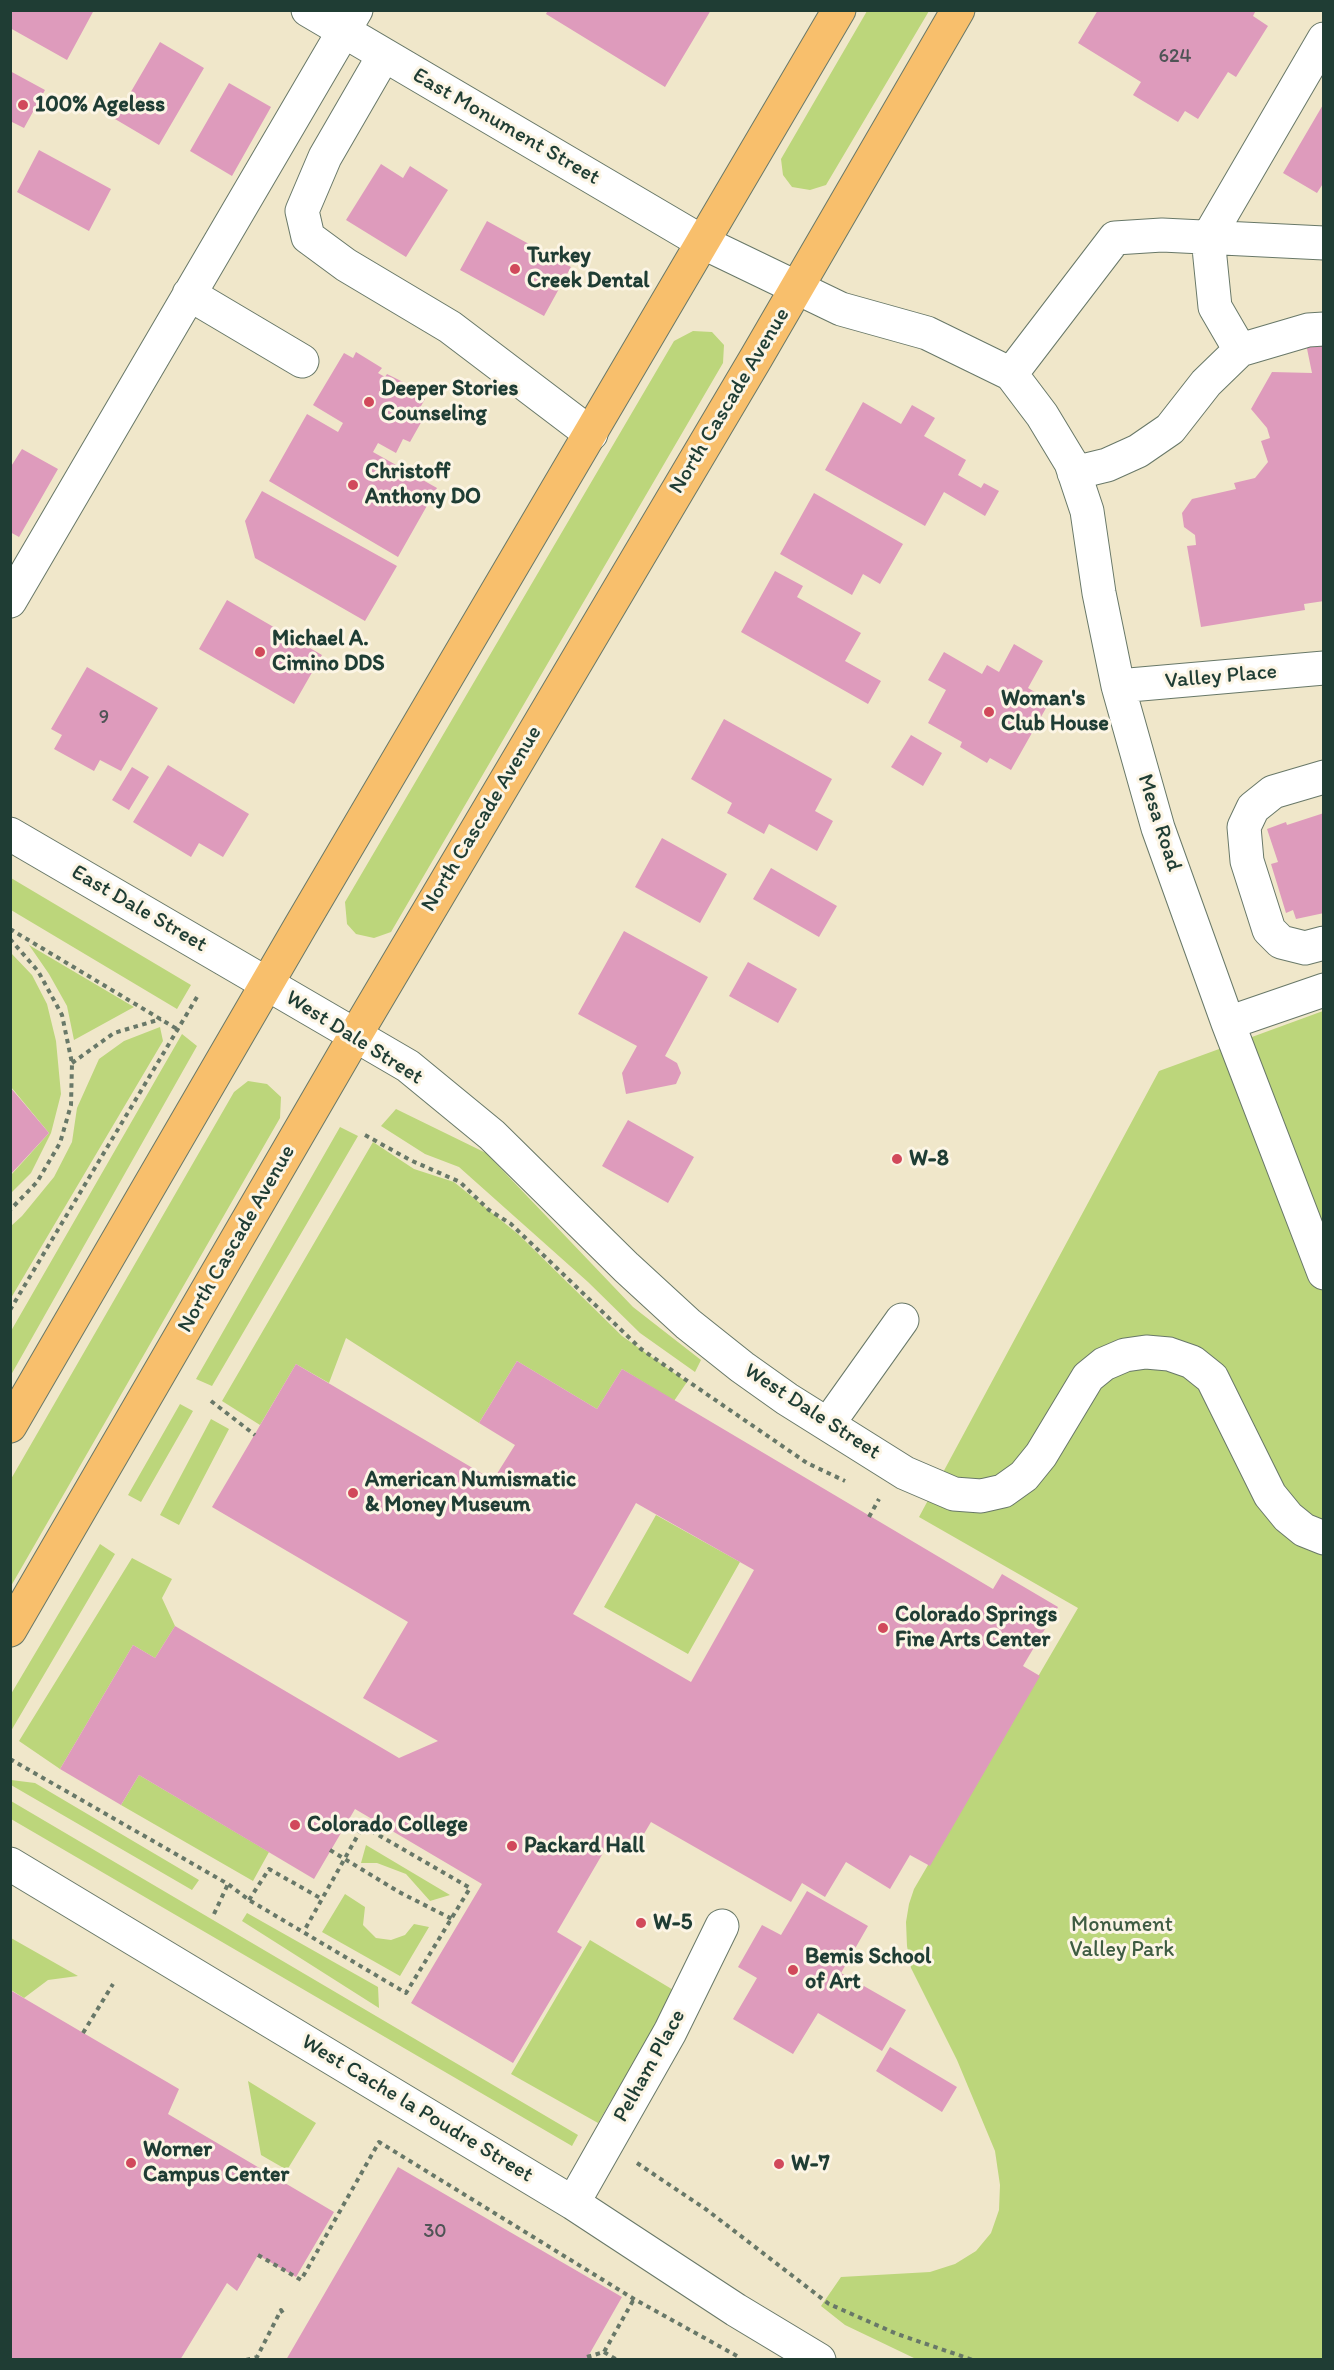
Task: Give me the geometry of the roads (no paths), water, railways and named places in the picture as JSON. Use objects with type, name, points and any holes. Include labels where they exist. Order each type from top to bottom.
[{"type":"main road","points":[[10,1426],[839,10]]},
{"type":"main road","name":"North Cascade Avenue","points":[[10,1630],[356,1034],[958,10]]},
{"type":"street","name":"East Monument Street","points":[[308,10],[350,21],[384,55],[704,243],[840,309],[927,333],[1011,374]]},
{"type":"street","points":[[10,601],[350,21]]},
{"type":"street","points":[[1240,350],[1215,307],[1208,238],[1323,39]]},
{"type":"street","points":[[384,55],[325,158],[302,211],[308,237],[346,265],[450,327],[591,434]]},
{"type":"street","points":[[1011,374],[1115,238],[1162,236],[1323,243]]},
{"type":"street","points":[[189,294],[302,361]]},
{"type":"street","points":[[1074,473],[1107,465],[1170,429],[1206,383],[1240,350],[1308,330],[1323,329]]},
{"type":"street","name":"Mesa Road","points":[[1011,374],[1042,415],[1071,463],[1087,511],[1099,593],[1118,687],[1158,828],[1228,1023],[1323,1273]]},
{"type":"street","name":"Valley Place","points":[[1118,687],[1323,668]]},
{"type":"street","points":[[1323,777],[1274,792],[1253,808],[1244,828],[1247,861],[1269,930],[1281,942],[1305,948],[1323,943]]},
{"type":"street","name":"East Dale Street","points":[[10,834],[267,984]]},
{"type":"street","name":"West Dale Street","points":[[267,984],[408,1066],[492,1135],[626,1267],[688,1324],[742,1367],[905,1473],[954,1494],[981,1496],[1003,1491],[1024,1476],[1041,1455],[1088,1377],[1104,1364],[1125,1355],[1146,1352],[1168,1354],[1192,1362],[1212,1378],[1270,1495],[1288,1517],[1304,1530],[1323,1538]]},
{"type":"street","points":[[1228,1023],[1323,990]]},
{"type":"street","points":[[828,1424],[902,1320]]},
{"type":"street","name":"West Cache la Poudre Street","points":[[10,1864],[573,2203],[736,2310],[819,2360]]},
{"type":"street","name":"Pelham Place","points":[[573,2203],[670,2032],[722,1926]]},
{"type":"place","name":"100% Ageless","points":[[23,105]]},
{"type":"place","name":"Turkey Creek Dental","points":[[515,269]]},
{"type":"place","name":"Deeper Stories Counseling","points":[[369,402]]},
{"type":"place","name":"Christoff Anthony DO","points":[[353,485]]},
{"type":"place","name":"Michael A. Cimino DDS","points":[[260,652]]},
{"type":"place","name":"Woman's Club House","points":[[989,712]]},
{"type":"place","name":"W-8","points":[[897,1159]]},
{"type":"place","name":"American Numismatic & Money Museum","points":[[353,1493]]},
{"type":"place","name":"Colorado Springs Fine Arts Center","points":[[883,1628]]},
{"type":"place","name":"Colorado College","points":[[295,1825]]},
{"type":"place","name":"Packard Hall","points":[[512,1846]]},
{"type":"place","name":"W-5","points":[[641,1923]]},
{"type":"place","name":"Bemis School of Art","points":[[793,1970]]},
{"type":"place","name":"Worner Campus Center","points":[[131,2163]]},
{"type":"place","name":"W-7","points":[[779,2164]]},
{"type":"park label","name":"Monument Valley Park","points":[[1122,1938]]}]
